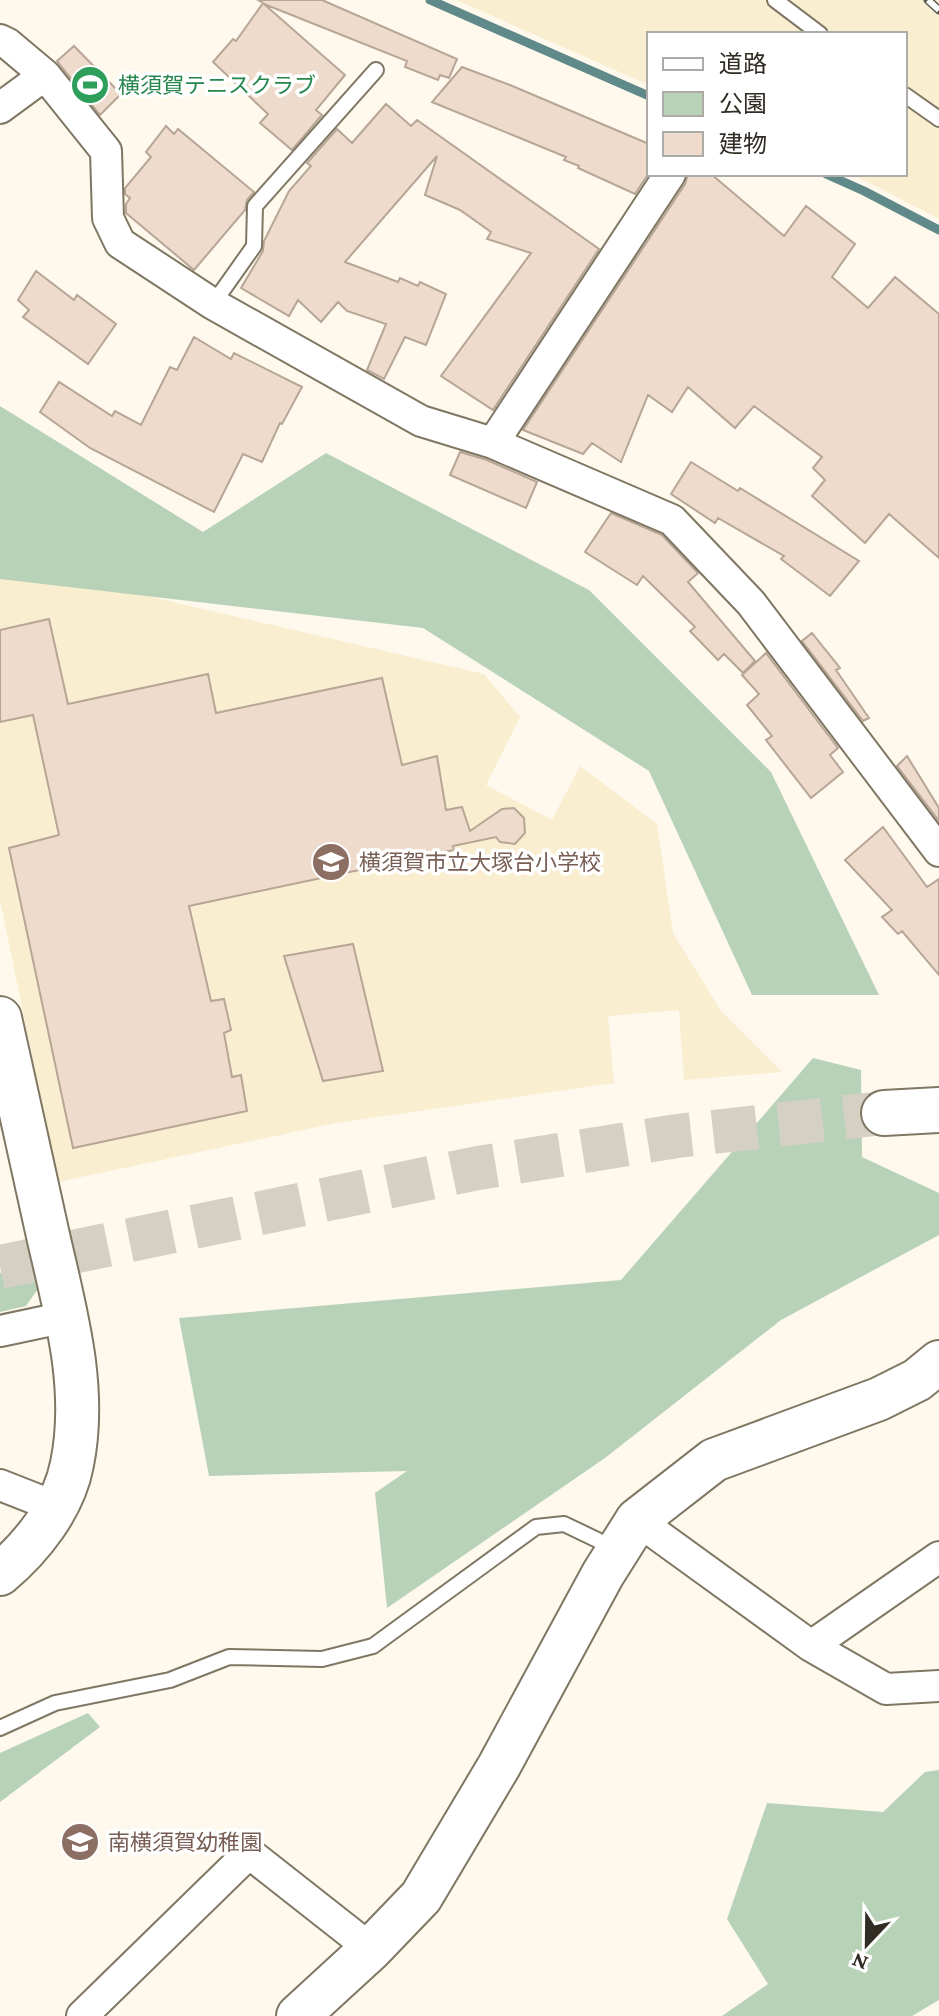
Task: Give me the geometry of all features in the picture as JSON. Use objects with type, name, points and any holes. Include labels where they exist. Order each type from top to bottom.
[{"type":"highway","points":[[939,1090],[884,1103],[939,1110]]},
{"type":"street","points":[[0,40],[45,75],[106,151],[108,218],[120,243],[213,304],[421,421],[493,443],[672,520],[751,603],[939,851]]},
{"type":"street","points":[[0,108],[45,75]]},
{"type":"street","points":[[493,443],[669,176]]},
{"type":"street","points":[[0,1018],[66,1317],[79,1401],[72,1467],[56,1507],[22,1555],[0,1574]]},
{"type":"street","points":[[0,1331],[66,1317]]},
{"type":"street","points":[[298,2016],[371,1949],[421,1897],[499,1766],[628,1535],[714,1460],[879,1399],[917,1380],[939,1362]]},
{"type":"street","points":[[0,1485],[56,1507]]},
{"type":"street","points":[[628,1535],[886,1689],[939,1686]]},
{"type":"street","points":[[811,1646],[939,1557]]},
{"type":"street","points":[[82,2016],[249,1853],[371,1949]]},
{"type":"lane","points":[[775,0],[817,32]]},
{"type":"lane","points":[[213,304],[254,246],[255,206],[376,70]]},
{"type":"lane","points":[[907,96],[939,119]]},
{"type":"lane","points":[[0,1728],[55,1703],[170,1680],[229,1657],[322,1659],[373,1646],[536,1527],[564,1524],[628,1535]]},
{"type":"shaded area","points":[[456,0],[939,0],[939,219],[856,176],[907,176],[907,32],[647,32],[647,84]]},
{"type":"shaded area","name":"横須賀市立大塚台小学校","points":[[0,562],[484,674],[520,717],[486,785],[552,820],[580,766],[657,824],[673,933],[721,1011],[782,1072],[684,1080],[679,1010],[608,1016],[614,1083],[336,1123],[58,1182],[0,900]]},
{"type":"green space","points":[[0,406],[203,532],[326,453],[589,590],[771,772],[879,995],[752,995],[649,771],[423,628],[0,579]]},
{"type":"green space","points":[[813,1058],[861,1070],[862,1157],[939,1193],[939,1235],[781,1320],[605,1458],[387,1608],[375,1493],[407,1471],[209,1476],[179,1318],[621,1280]]},
{"type":"green space","points":[[23,1262],[34,1264],[40,1286],[26,1306],[0,1312],[0,1273]]},
{"type":"green space","points":[[88,1713],[100,1727],[0,1802],[0,1753]]},
{"type":"green space","points":[[939,1770],[939,2000],[912,2016],[722,2016],[768,1984],[727,1919],[767,1803],[883,1812],[925,1772]]},
{"type":"building","points":[[258,0],[322,0],[457,59],[449,78],[440,75],[438,80],[405,67],[407,61],[264,4],[345,75],[316,110],[322,115],[292,150],[260,123],[268,114],[213,62],[233,39],[236,41],[263,3]]},
{"type":"building","points":[[74,46],[121,94],[100,115],[57,61]]},
{"type":"building","points":[[462,67],[647,143],[647,176],[635,194],[578,168],[564,160],[566,157],[432,102]]},
{"type":"building","points":[[386,104],[411,126],[417,120],[599,249],[493,410],[441,376],[531,253],[487,239],[491,232],[460,210],[425,195],[437,156],[345,262],[398,282],[400,278],[418,286],[420,282],[446,294],[426,345],[405,337],[384,379],[367,370],[386,324],[347,311],[338,302],[321,322],[298,300],[289,316],[241,288],[263,251],[264,241],[289,191],[311,166],[307,163],[337,129],[352,143]]},
{"type":"building","points":[[166,126],[174,134],[178,129],[254,192],[247,200],[245,210],[194,270],[126,213],[130,198],[125,194],[125,188],[151,157],[146,152]]},
{"type":"building","points":[[687,176],[713,176],[784,236],[806,206],[855,244],[832,277],[868,308],[895,277],[939,314],[939,558],[889,514],[865,543],[812,496],[825,480],[813,468],[822,457],[754,406],[735,428],[688,387],[672,412],[648,395],[621,462],[592,443],[583,454],[523,430]]},
{"type":"building","points":[[36,271],[74,300],[77,295],[116,324],[88,364],[23,317],[29,310],[18,300]]},
{"type":"building","points":[[194,337],[231,359],[234,353],[302,387],[280,423],[262,462],[243,454],[214,512],[90,448],[40,412],[59,382],[112,416],[115,411],[141,425],[170,367],[177,370]]},
{"type":"building","points":[[460,452],[537,482],[526,508],[450,475]]},
{"type":"building","points":[[691,462],[738,491],[740,488],[859,561],[830,596],[781,559],[784,556],[718,518],[715,523],[671,494]]},
{"type":"building","points":[[611,513],[662,535],[698,573],[688,582],[755,661],[743,673],[724,654],[718,660],[690,631],[695,627],[643,576],[637,585],[585,552]]},
{"type":"building","points":[[49,619],[68,704],[208,674],[216,713],[382,678],[402,765],[437,756],[446,810],[462,807],[470,831],[502,809],[514,808],[524,818],[525,833],[515,844],[500,842],[496,837],[453,846],[454,850],[189,906],[211,1001],[224,999],[231,1030],[224,1033],[232,1077],[241,1075],[247,1111],[73,1148],[9,848],[59,835],[33,715],[0,722],[0,630]]},
{"type":"building","points":[[812,633],[840,668],[836,670],[869,718],[863,721],[802,641]]},
{"type":"building","points":[[766,653],[838,748],[830,755],[843,772],[811,798],[766,740],[772,736],[747,705],[759,694],[742,675]]},
{"type":"building","points":[[907,756],[939,808],[939,821],[897,766]]},
{"type":"building","points":[[883,827],[927,887],[939,879],[939,975],[902,931],[898,934],[882,917],[892,910],[845,860]]},
{"type":"building","points":[[353,944],[383,1071],[323,1081],[284,956]]},
{"type":"waterway","points":[[430,0],[647,95]]},
{"type":"waterway","points":[[830,176],[939,230]]},
{"type":"tunnel","points":[[0,1267],[478,1168],[677,1136],[884,1113]]},
{"type":"railway","points":[[928,0],[939,10]]},
{"type":"place","name":"横須賀テニスクラブ","points":[[90,85]]},
{"type":"place","name":"横須賀市立大塚台小学校","points":[[331,862]]},
{"type":"place","name":"南横須賀幼稚園","points":[[80,1842]]}]
